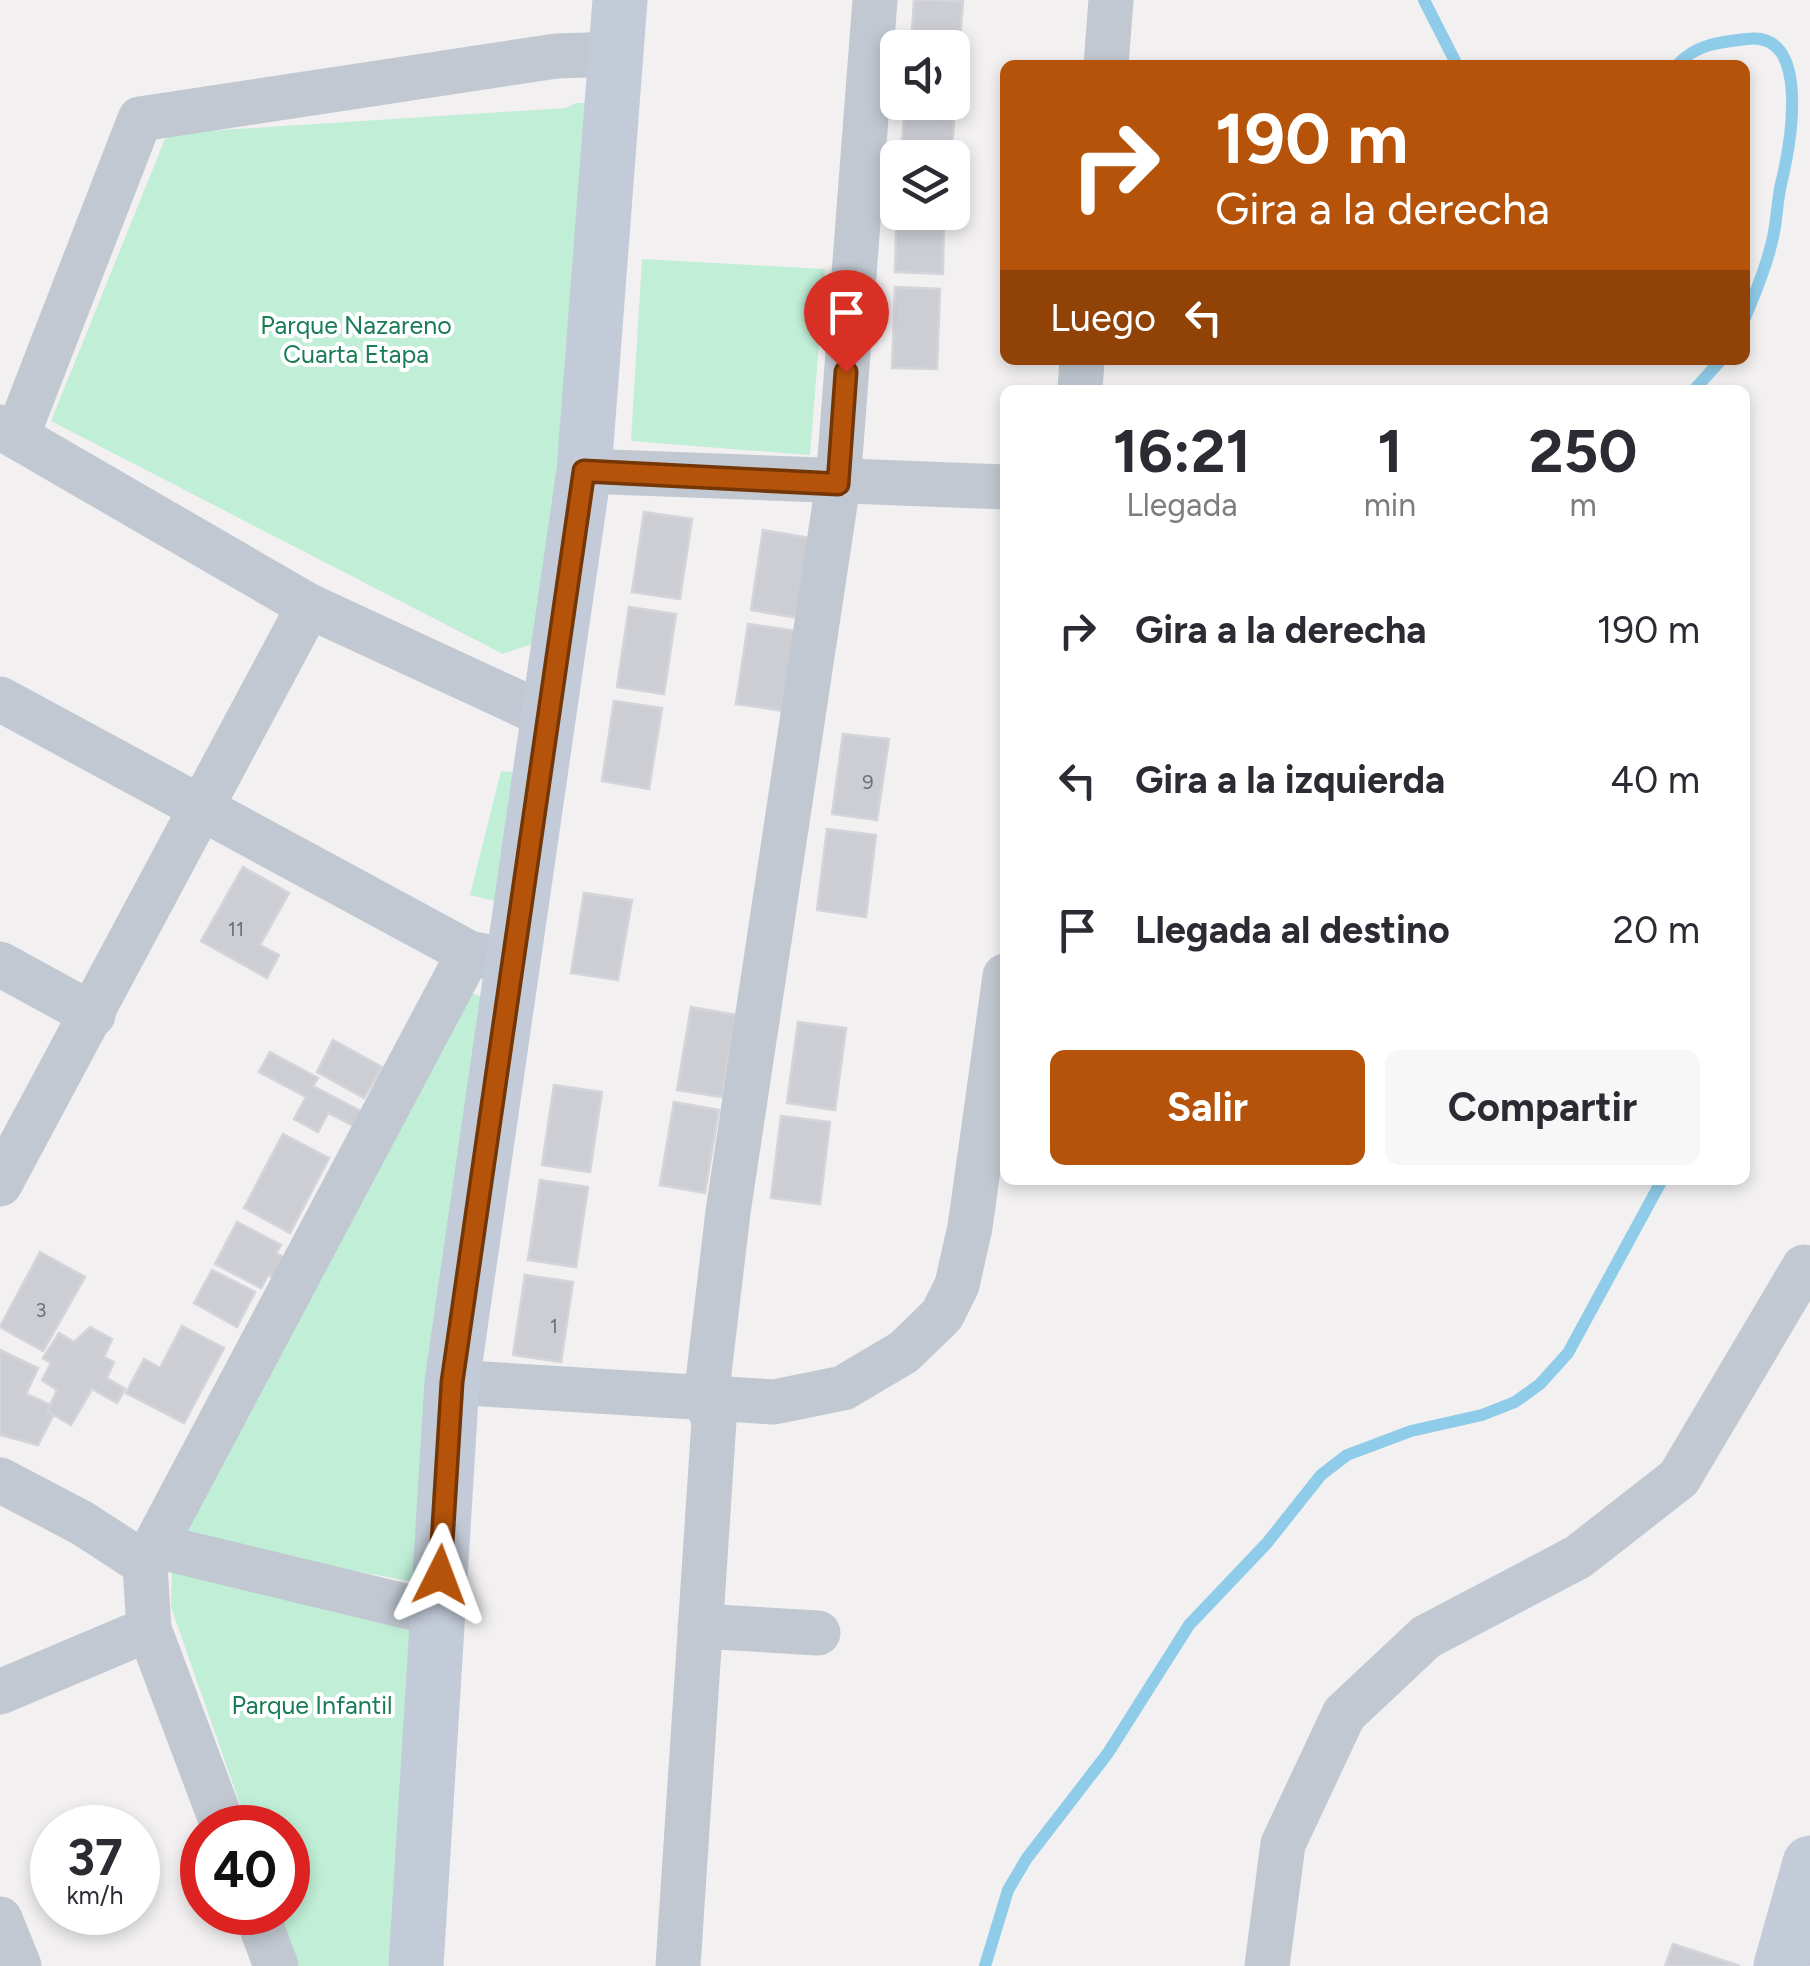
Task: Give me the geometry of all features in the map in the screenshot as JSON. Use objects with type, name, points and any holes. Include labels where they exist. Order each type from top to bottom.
[{"type":"street","points":[[416,1966],[452,1382],[491,958],[551,718],[584,471],[620,0]]},
{"type":"street","points":[[678,1966],[714,1420],[706,1398],[728,1212],[838,484],[876,0]]},
{"type":"street","points":[[1106,60],[1111,0]]},
{"type":"street","points":[[551,718],[309,606],[8,432],[140,119],[556,56],[617,54]]},
{"type":"street","points":[[584,471],[838,484],[1000,487]]},
{"type":"street","points":[[0,1184],[309,606]]},
{"type":"street","points":[[0,699],[200,811],[491,958]]},
{"type":"street","points":[[215,1805],[150,1629],[151,1555],[491,958]]},
{"type":"street","points":[[0,964],[92,1015]]},
{"type":"street","points":[[452,1382],[774,1402],[842,1388],[904,1352],[942,1314],[957,1286],[970,1227],[1000,1012]]},
{"type":"street","points":[[1267,1966],[1283,1844],[1344,1714],[1426,1637],[1578,1557],[1679,1478],[1804,1267]]},
{"type":"street","points":[[0,1480],[151,1555],[438,1614]]},
{"type":"street","points":[[700,1626],[818,1633]]},
{"type":"street","points":[[0,1692],[150,1629]]},
{"type":"street","points":[[1781,1966],[1810,1866]]},
{"type":"street","points":[[0,1919],[19,1966]]},
{"type":"street","points":[[265,1935],[276,1966]]},
{"type":"green space","name":"Parque Nazareno Cuarta Etapa","points":[[576,103],[595,103],[541,641],[503,654],[51,421],[165,139],[175,133],[566,108]]},
{"type":"green space","points":[[642,259],[825,269],[810,455],[631,441]]},
{"type":"green space","points":[[501,771],[521,773],[503,903],[470,895]]},
{"type":"green space","points":[[472,993],[486,999],[420,1583],[177,1538]]},
{"type":"green space","name":"Parque Infantil","points":[[172,1566],[418,1626],[396,1966],[297,1966],[286,1935],[310,1935],[310,1805],[240,1805],[171,1607]]},
{"type":"building","points":[[914,0],[963,1],[961,30],[912,30]]},
{"type":"building","points":[[904,120],[954,120],[952,140],[902,140]]},
{"type":"building","points":[[896,230],[944,230],[943,274],[895,272]]},
{"type":"building","points":[[895,287],[940,289],[937,369],[892,368]]},
{"type":"building","points":[[644,512],[692,519],[680,599],[632,592]]},
{"type":"building","points":[[763,530],[810,538],[798,618],[751,610]]},
{"type":"building","points":[[629,607],[676,614],[664,694],[617,687]]},
{"type":"building","points":[[748,624],[796,631],[784,711],[736,704]]},
{"type":"building","points":[[614,701],[662,708],[649,789],[602,781]]},
{"type":"building","points":[[843,734],[889,739],[877,820],[832,814]]},
{"type":"building","points":[[827,829],[876,835],[866,917],[817,910]]},
{"type":"building","points":[[243,867],[289,893],[260,945],[279,955],[267,978],[201,941]]},
{"type":"building","points":[[584,893],[632,900],[618,980],[571,973]]},
{"type":"building","points":[[691,1007],[736,1015],[722,1097],[677,1090]]},
{"type":"building","points":[[798,1022],[846,1028],[835,1110],[787,1103]]},
{"type":"building","points":[[333,1040],[382,1067],[364,1098],[317,1072]]},
{"type":"building","points":[[270,1052],[318,1078],[313,1086],[368,1115],[360,1129],[328,1113],[318,1132],[294,1119],[306,1097],[259,1072]]},
{"type":"building","points":[[554,1085],[602,1092],[590,1172],[542,1165]]},
{"type":"building","points":[[674,1102],[719,1110],[705,1193],[660,1185]]},
{"type":"building","points":[[781,1116],[830,1122],[820,1204],[771,1198]]},
{"type":"building","points":[[283,1134],[329,1158],[290,1233],[244,1208]]},
{"type":"building","points":[[540,1180],[588,1187],[576,1267],[528,1260]]},
{"type":"building","points":[[237,1222],[281,1245],[276,1253],[291,1261],[280,1281],[268,1275],[261,1288],[215,1264]]},
{"type":"building","points":[[40,1252],[85,1277],[43,1351],[0,1327]]},
{"type":"building","points":[[212,1270],[255,1292],[237,1327],[194,1303]]},
{"type":"building","points":[[525,1275],[573,1282],[561,1362],[513,1355]]},
{"type":"building","points":[[182,1326],[224,1348],[184,1423],[126,1393],[144,1359],[160,1368]]},
{"type":"building","points":[[90,1327],[112,1339],[104,1357],[114,1362],[107,1378],[125,1389],[117,1403],[92,1389],[71,1425],[47,1411],[57,1390],[42,1380],[51,1363],[43,1358],[59,1333],[74,1342]]},
{"type":"building","points":[[0,1350],[38,1368],[26,1394],[51,1405],[47,1411],[53,1416],[38,1445],[0,1435]]},
{"type":"building","points":[[1673,1944],[1740,1966],[1665,1966]]},
{"type":"waterway","points":[[1424,0],[1454,60]]},
{"type":"waterway","points":[[1682,60],[1700,48],[1747,39],[1767,41],[1780,52],[1788,69],[1792,91],[1789,141],[1774,231],[1750,305]]},
{"type":"waterway","points":[[1698,385],[1716,365]]},
{"type":"waterway","points":[[985,1966],[1008,1890],[1027,1858],[1108,1753],[1189,1625],[1267,1543],[1321,1475],[1347,1455],[1411,1431],[1482,1415],[1515,1402],[1540,1384],[1568,1353],[1659,1185]]},
{"type":"route","points":[[440,1575],[452,1382],[584,471],[838,484],[846,372]]}]
